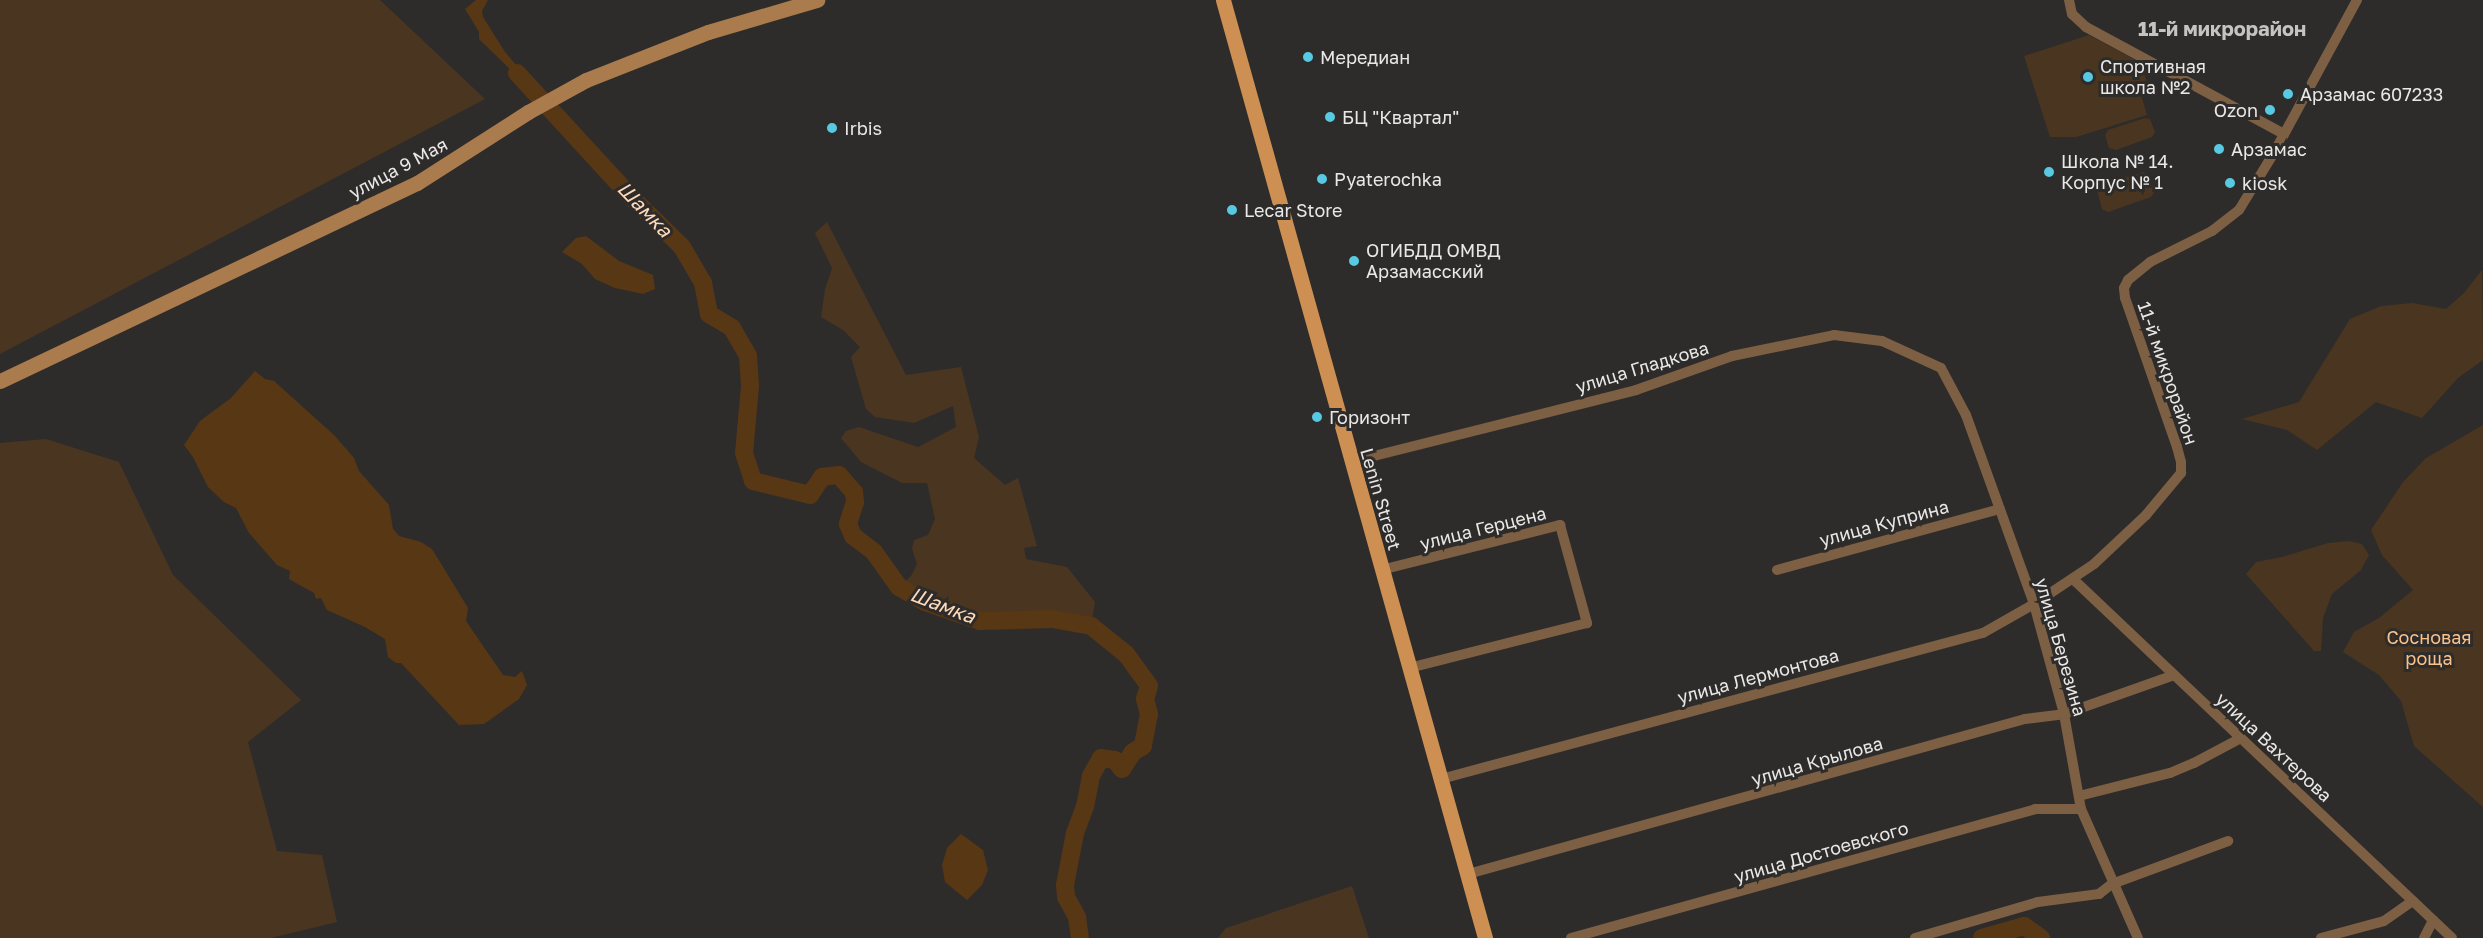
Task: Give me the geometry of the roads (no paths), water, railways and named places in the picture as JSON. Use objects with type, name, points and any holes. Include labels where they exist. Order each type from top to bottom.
[{"type":"main road","name":"улица 9 Мая","points":[[0,381],[417,183],[528,112],[625,63],[708,32],[817,0]]},
{"type":"main road","name":"Lenin Street","points":[[1223,0],[1350,462],[1485,938]]},
{"type":"street","points":[[2069,0],[2072,14],[2086,27],[2284,134]]},
{"type":"street","name":"11-й микрорайон","points":[[2073,579],[2094,564],[2146,515],[2181,473],[2177,447],[2125,298],[2124,288],[2128,280],[2150,262],[2212,231],[2233,215],[2251,192],[2357,0]]},
{"type":"street","name":"улица Гладкова","points":[[1350,462],[1635,390],[1732,356],[1834,335],[1882,341],[1941,368]]},
{"type":"street","name":"улица Березина","points":[[1941,368],[1966,415],[2034,604],[2064,714],[2081,809],[2112,884],[2138,938]]},
{"type":"street","name":"улица Куприна","points":[[1777,570],[2000,509]]},
{"type":"street","name":"улица Герцена","points":[[1381,570],[1560,525],[1587,623],[1409,668]]},
{"type":"street","name":"улица Лермонтова","points":[[1441,779],[1983,633],[2073,579]]},
{"type":"street","name":"улица Вахтерова","points":[[2073,579],[2452,938]]},
{"type":"street","name":"улица Крылова","points":[[1468,874],[2025,719],[2064,714],[2174,675]]},
{"type":"street","points":[[2079,796],[2170,772],[2194,763],[2241,738]]},
{"type":"street","name":"улица Достоевского","points":[[1571,938],[2035,809],[2081,809]]},
{"type":"street","points":[[1915,938],[2038,902],[2099,894],[2112,884],[2228,841]]},
{"type":"street","points":[[2321,938],[2384,921],[2413,901]]},
{"type":"street","points":[[2424,938],[2433,920]]},
{"type":"waterway","name":"Шамка","points":[[517,73],[631,197],[682,247],[703,283],[709,314],[732,328],[748,356],[750,386],[744,453],[753,481],[810,495],[822,477],[839,475],[854,492],[855,502],[848,524],[853,536],[874,552],[899,587],[925,602],[980,621],[1052,619],[1091,626],[1126,654],[1149,686],[1145,699],[1149,714],[1143,746],[1133,752],[1122,769],[1115,760],[1101,758],[1091,776],[1085,806],[1075,833],[1065,885],[1066,897],[1077,917],[1080,938]]},
{"type":"waterway","name":"Шамка","points":[[1982,938],[2024,926],[2041,938]]},
{"type":"place","name":"Мередиан","points":[[1308,57]]},
{"type":"place","name":"Спортивная школа №2","points":[[2088,77]]},
{"type":"place","name":"Арзамас 607233","points":[[2288,94]]},
{"type":"place","name":"Ozon","points":[[2270,110]]},
{"type":"place","name":"БЦ \"Квартал\"","points":[[1330,117]]},
{"type":"place","name":"Irbis","points":[[832,128]]},
{"type":"place","name":"Арзамас","points":[[2219,149]]},
{"type":"place","name":"Школа № 14. Корпус № 1","points":[[2049,172]]},
{"type":"place","name":"Pyaterochka","points":[[1322,179]]},
{"type":"place","name":"kiosk","points":[[2230,183]]},
{"type":"place","name":"Lecar Store","points":[[1232,210]]},
{"type":"place","name":"ОГИБДД ОМВД Арзамасский","points":[[1354,261]]},
{"type":"place","name":"Горизонт","points":[[1317,417]]},
{"type":"district","name":"11-й микрорайон","points":[[2222,28]]},
{"type":"park label","name":"Сосновая роща","points":[[2429,648]]}]
